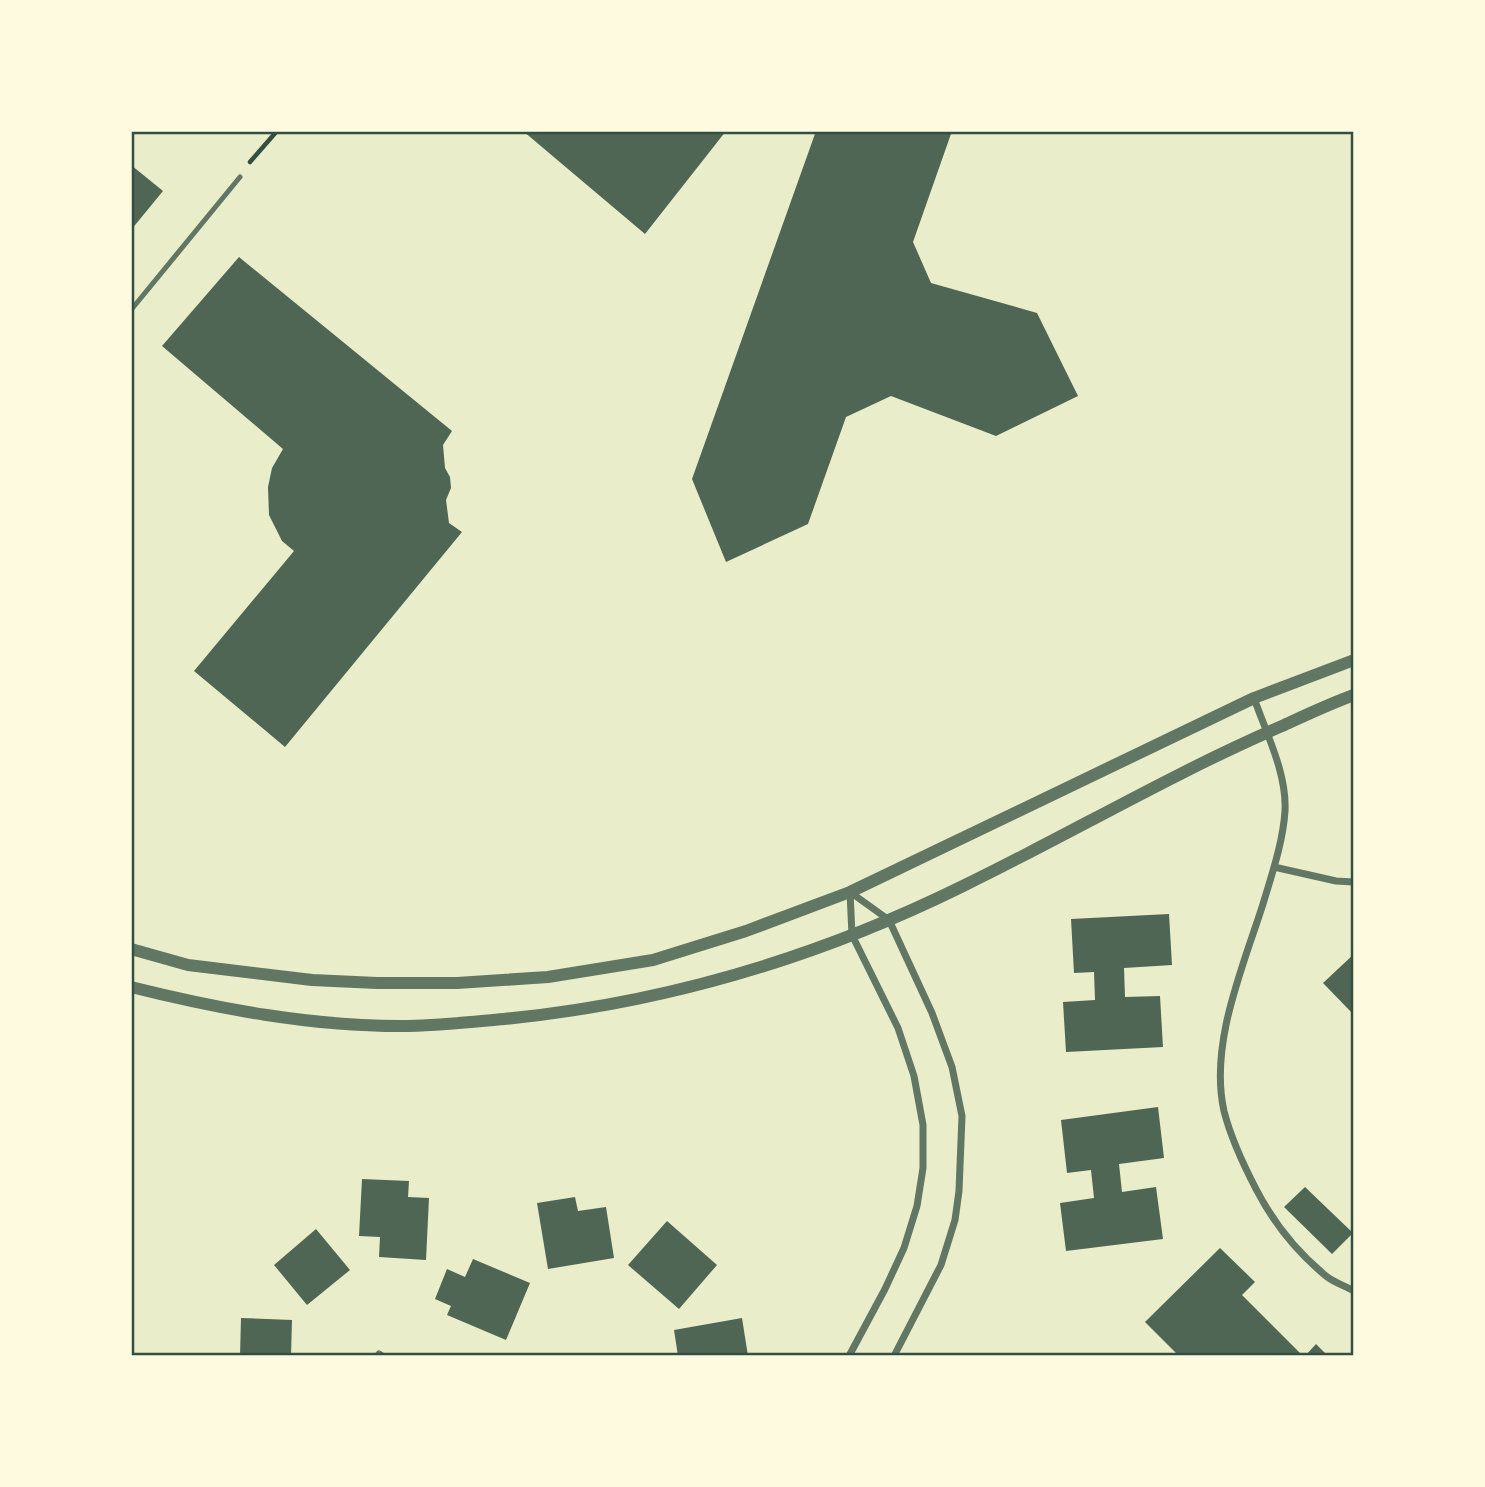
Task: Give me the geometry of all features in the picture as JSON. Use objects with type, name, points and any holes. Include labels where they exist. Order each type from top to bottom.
[{"type":"street","points":[[131,949],[188,965],[312,980],[457,983],[548,977],[653,960],[746,931],[850,892],[1254,698],[1354,660]]},
{"type":"street","points":[[131,987],[173,998],[275,1017],[400,1026],[570,1013],[640,1000],[788,960],[889,920],[962,887],[1225,750],[1354,695]]},
{"type":"street","points":[[1254,698],[1283,787],[1285,810],[1274,867],[1227,1015],[1222,1050],[1224,1109],[1239,1156],[1262,1200],[1291,1242],[1327,1278],[1354,1291]]},
{"type":"street","points":[[1274,867],[1336,881],[1354,882]]},
{"type":"street","points":[[850,892],[889,920],[932,1013],[952,1067],[962,1116],[955,1220],[941,1265],[894,1356]]},
{"type":"street","points":[[849,1356],[886,1289],[904,1248],[917,1206],[923,1157],[923,1125],[914,1076],[898,1028],[852,935],[850,892]]},
{"type":"lane","points":[[131,310],[240,177]]},
{"type":"path","points":[[250,162],[277,131]]},
{"type":"building","points":[[523,131],[726,131],[645,234]]},
{"type":"building","points":[[816,131],[952,131],[913,242],[931,283],[1037,313],[1078,396],[996,436],[891,396],[846,417],[808,524],[726,562],[692,479]]},
{"type":"building","points":[[131,165],[163,191],[131,230]]},
{"type":"building","points":[[239,257],[452,431],[443,445],[445,468],[450,477],[451,488],[446,500],[449,523],[462,532],[285,747],[194,671],[294,551],[282,541],[269,515],[268,487],[272,468],[283,449],[162,346]]},
{"type":"building","points":[[1169,914],[1172,965],[1124,968],[1125,997],[1160,996],[1163,1047],[1066,1052],[1063,1002],[1095,1000],[1094,972],[1074,973],[1071,919]]},
{"type":"building","points":[[1354,954],[1354,1015],[1323,983]]},
{"type":"building","points":[[1158,1107],[1164,1158],[1119,1164],[1122,1192],[1156,1187],[1163,1239],[1066,1251],[1060,1203],[1094,1198],[1091,1170],[1067,1173],[1061,1120]]},
{"type":"building","points":[[362,1179],[409,1181],[408,1197],[429,1198],[426,1260],[379,1257],[380,1237],[359,1236]]},
{"type":"building","points":[[1305,1187],[1353,1233],[1332,1254],[1284,1207]]},
{"type":"building","points":[[575,1197],[578,1211],[606,1207],[614,1258],[548,1269],[537,1203]]},
{"type":"building","points":[[667,1221],[717,1265],[679,1309],[628,1265]]},
{"type":"building","points":[[316,1229],[350,1270],[307,1305],[274,1265]]},
{"type":"building","points":[[1220,1248],[1255,1282],[1242,1295],[1303,1356],[1179,1356],[1145,1322]]},
{"type":"building","points":[[473,1259],[530,1283],[506,1340],[447,1315],[451,1306],[435,1299],[447,1269],[465,1277]]},
{"type":"building","points":[[241,1318],[292,1320],[291,1356],[240,1356]]},
{"type":"building","points":[[742,1318],[748,1356],[678,1356],[674,1330]]},
{"type":"building","points":[[1316,1344],[1328,1356],[1305,1356]]}]
